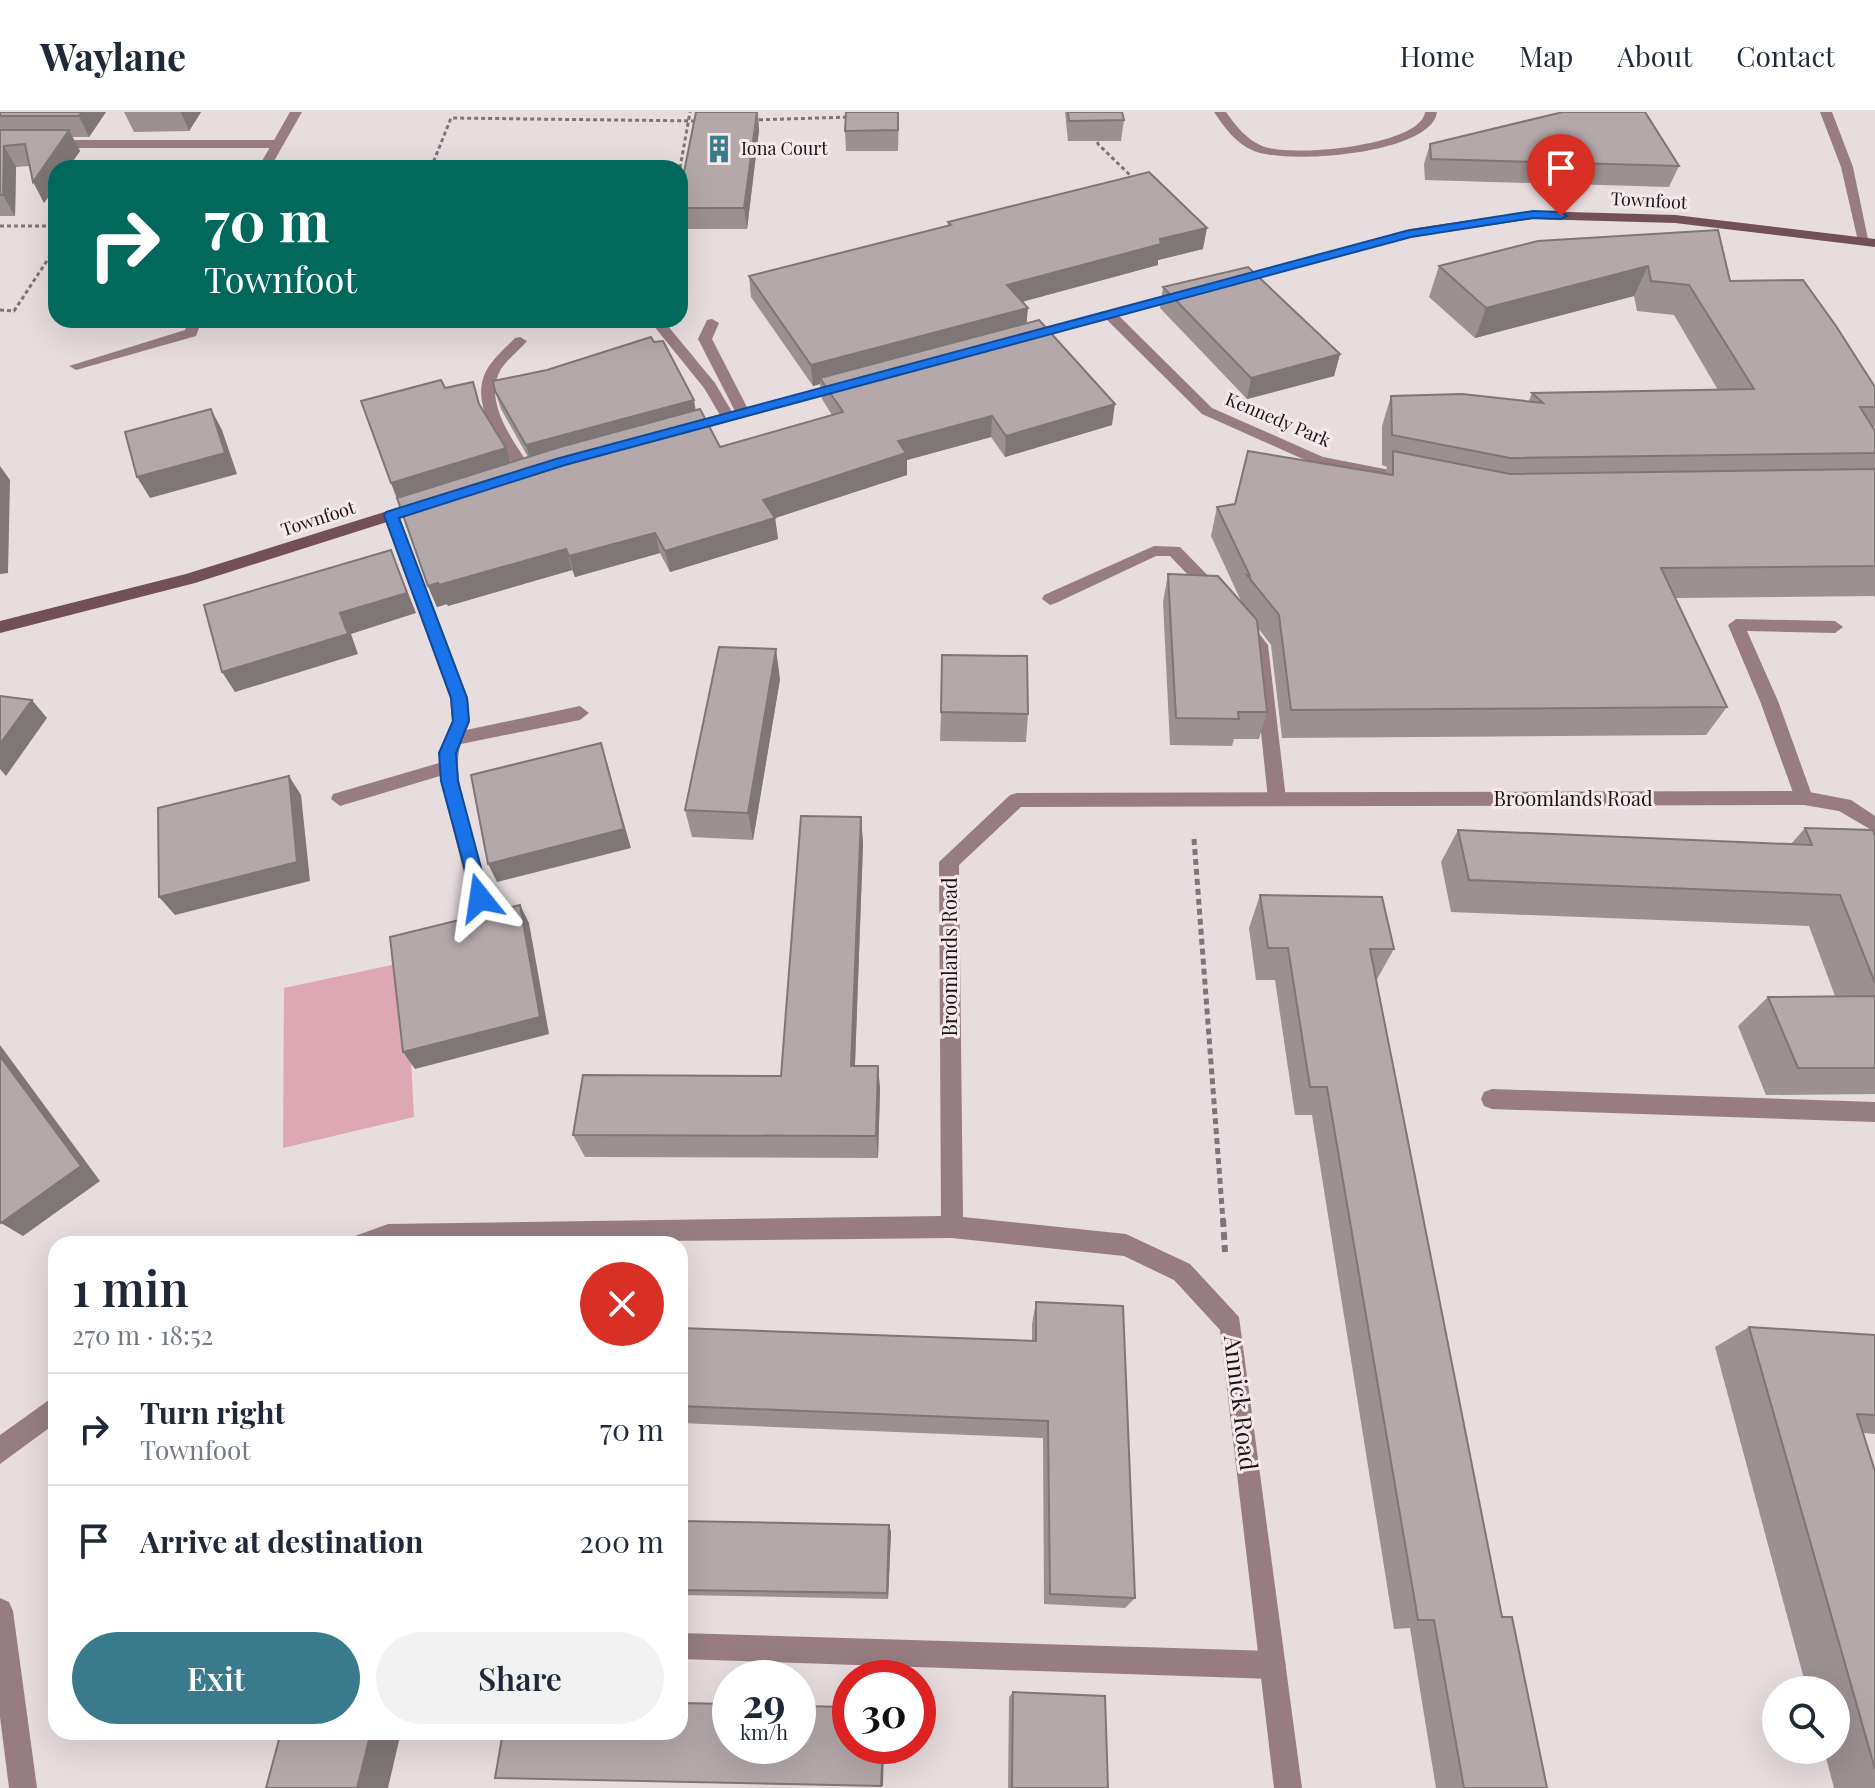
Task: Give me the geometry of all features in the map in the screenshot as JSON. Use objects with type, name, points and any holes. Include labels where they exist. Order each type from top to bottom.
[{"type":"main road","name":"Townfoot","points":[[1002,343],[1410,233],[1533,215],[1675,219],[1869,242]]},
{"type":"main road","points":[[667,433],[865,380]]},
{"type":"main road","name":"Townfoot","points":[[0,627],[189,579],[436,501]]},
{"type":"street","points":[[269,160],[296,112]]},
{"type":"street","points":[[1220,112],[1229,132],[1252,145],[1278,154],[1309,156],[1352,150],[1423,129],[1430,121],[1431,112]]},
{"type":"street","points":[[1826,112],[1847,167],[1869,242]]},
{"type":"street","points":[[0,144],[278,144]]},
{"type":"street","name":"Kennedy Park","points":[[1109,314],[1207,411],[1319,461],[1408,479]]},
{"type":"street","points":[[712,323],[705,339],[736,415]]},
{"type":"street","points":[[76,366],[191,333],[193,328]]},
{"type":"street","points":[[663,328],[736,415]]},
{"type":"street","points":[[520,341],[494,370],[489,386],[492,415],[525,473]]},
{"type":"street","points":[[391,515],[459,698],[461,721],[448,753],[449,781],[480,898]]},
{"type":"street","points":[[1050,599],[1154,551],[1174,551],[1260,645],[1277,799]]},
{"type":"street","points":[[1804,798],[1769,701],[1736,625],[1835,627]]},
{"type":"street","points":[[453,739],[580,713]]},
{"type":"street","points":[[340,799],[448,767]]},
{"type":"street","name":"Broomlands Road","points":[[952,1227],[949,862],[1017,800],[1804,798],[1844,805],[1875,825]]},
{"type":"street","points":[[1492,1099],[1875,1112]]},
{"type":"street","points":[[385,1236],[952,1227]]},
{"type":"street","name":"Annick Road","points":[[952,1227],[1126,1245],[1182,1272],[1231,1325],[1288,1788]]},
{"type":"street","points":[[0,1451],[48,1413]]},
{"type":"street","points":[[0,1611],[23,1788]]},
{"type":"street","points":[[688,1646],[1272,1665]]},
{"type":"path","points":[[682,160],[690,112]]},
{"type":"path","points":[[752,120],[864,116]]},
{"type":"path","points":[[434,160],[451,118],[704,120]]},
{"type":"path","points":[[1096,133],[1098,144],[1141,186]]},
{"type":"path","points":[[0,226],[48,226]]},
{"type":"path","points":[[0,310],[14,311],[48,259]]},
{"type":"path","points":[[1191,799],[1231,1325]]},
{"type":"shaded area","points":[[406,962],[414,1117],[283,1148],[284,988]]},
{"type":"building","points":[[0,112],[82,112],[79,116],[0,116]]},
{"type":"building","points":[[696,112],[757,112],[744,208],[688,208],[686,160]]},
{"type":"building","points":[[846,112],[898,112],[898,130],[845,131]]},
{"type":"building","points":[[1068,112],[1122,112],[1124,120],[1069,121]]},
{"type":"building","points":[[1563,112],[1645,112],[1679,166],[1431,159],[1430,144]]},
{"type":"building","points":[[0,130],[69,130],[33,182],[25,144],[4,146],[3,195],[0,195]]},
{"type":"building","points":[[1149,172],[1207,228],[1160,239],[1161,244],[1007,285],[1028,308],[811,365],[749,276],[951,225],[948,222]]},
{"type":"building","points":[[1718,230],[1730,281],[1803,280],[1836,326],[1875,387],[1875,407],[1860,407],[1875,431],[1875,453],[1510,458],[1392,435],[1391,396],[1462,394],[1543,403],[1532,393],[1754,389],[1689,285],[1651,281],[1648,266],[1486,308],[1439,266],[1538,241]]},
{"type":"building","points":[[1248,267],[1340,354],[1251,378],[1163,287]]},
{"type":"building","points":[[1039,320],[1115,404],[1006,436],[992,416],[898,441],[906,453],[763,500],[775,518],[665,551],[655,533],[569,556],[566,549],[428,586],[397,498],[560,447],[700,409],[720,447],[843,412],[820,378]]},
{"type":"building","points":[[651,337],[654,342],[663,341],[694,400],[526,445],[495,391],[493,381],[547,370]]},
{"type":"building","points":[[441,380],[445,388],[473,382],[479,404],[506,448],[391,483],[361,401]]},
{"type":"building","points":[[211,409],[225,453],[137,477],[125,432]]},
{"type":"building","points":[[1248,451],[1393,475],[1393,451],[1510,474],[1875,469],[1875,566],[1661,568],[1727,707],[1291,710],[1279,615],[1247,575],[1250,576],[1217,507],[1235,504]]},
{"type":"building","points":[[391,550],[407,593],[340,613],[348,634],[222,672],[204,605]]},
{"type":"building","points":[[1168,574],[1218,576],[1257,620],[1267,712],[1238,712],[1239,719],[1176,718]]},
{"type":"building","points":[[719,647],[776,649],[748,813],[685,810]]},
{"type":"building","points":[[942,655],[1027,656],[1028,714],[941,712]]},
{"type":"building","points":[[0,696],[32,700],[0,744]]},
{"type":"building","points":[[601,743],[624,829],[488,864],[471,775]]},
{"type":"building","points":[[289,776],[297,862],[159,897],[158,808]]},
{"type":"building","points":[[801,816],[861,817],[851,1066],[878,1066],[876,1136],[573,1135],[583,1075],[781,1076]]},
{"type":"building","points":[[1805,828],[1873,830],[1875,983],[1840,895],[1469,880],[1458,830],[1812,845]]},
{"type":"building","points":[[1260,895],[1382,897],[1394,949],[1370,949],[1502,1617],[1512,1617],[1547,1788],[1464,1788],[1434,1620],[1418,1620],[1327,1087],[1310,1087],[1288,948],[1268,948]]},
{"type":"building","points":[[520,905],[540,1017],[403,1052],[390,937]]},
{"type":"building","points":[[1875,996],[1875,1068],[1798,1068],[1768,997]]},
{"type":"building","points":[[0,1056],[81,1166],[1,1223],[0,1220]]},
{"type":"building","points":[[1036,1302],[1123,1306],[1135,1598],[1050,1594],[1048,1421],[688,1406],[688,1328],[1036,1341]]},
{"type":"building","points":[[1749,1327],[1875,1335],[1875,1415],[1857,1414],[1875,1471],[1875,1769]]},
{"type":"building","points":[[688,1521],[889,1525],[887,1593],[688,1590]]},
{"type":"building","points":[[1013,1692],[1105,1696],[1108,1788],[1012,1788]]},
{"type":"building","points":[[688,1703],[712,1704],[712,1764],[816,1764],[816,1706],[832,1707],[832,1764],[882,1764],[881,1786],[495,1778],[502,1740],[688,1740]]},
{"type":"building","points":[[279,1740],[369,1740],[357,1788],[266,1788]]},
{"type":"place","name":"Iona Court","points":[[719,149]]},
{"type":"route","points":[[480,898],[449,781],[448,753],[461,721],[459,698],[391,515],[560,462],[1410,233],[1533,215],[1561,216]]}]
